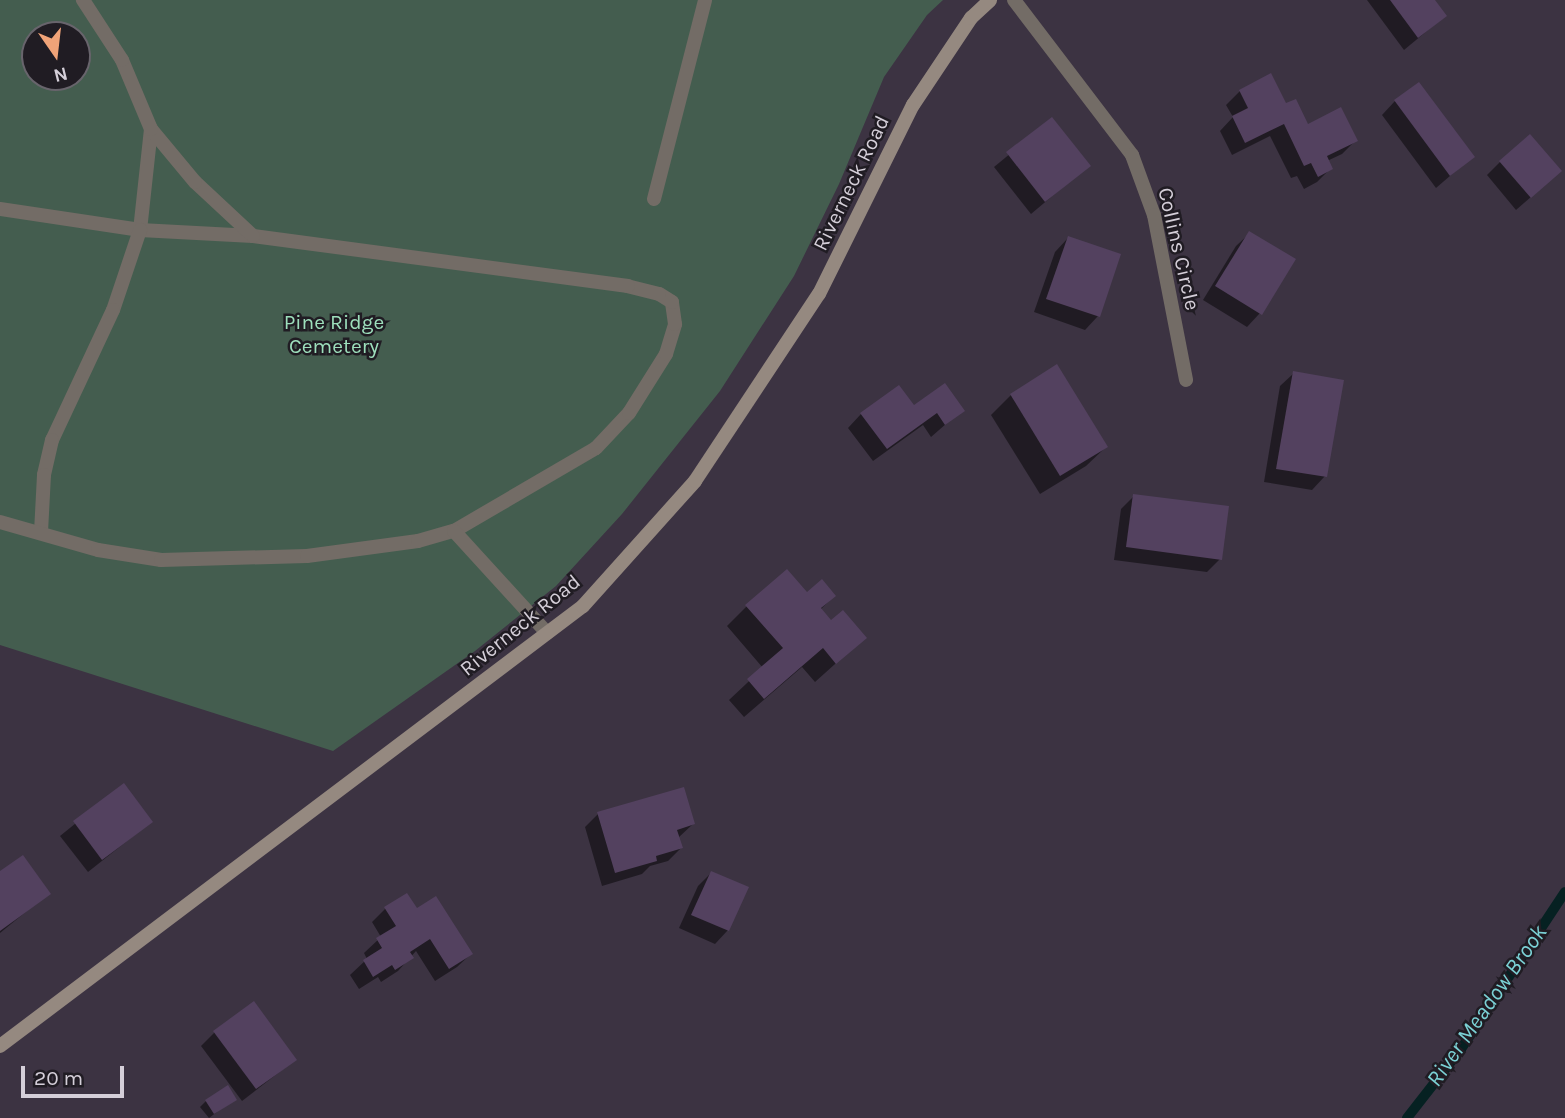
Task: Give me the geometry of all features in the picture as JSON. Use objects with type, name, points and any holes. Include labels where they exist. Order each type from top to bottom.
[{"type":"main road","name":"Riverneck Road","points":[[0,1046],[583,606],[695,481],[819,294],[913,105],[971,18],[990,0]]},
{"type":"street","points":[[83,0],[122,61],[151,129],[195,182],[253,236]]},
{"type":"street","points":[[654,200],[705,0]]},
{"type":"street","name":"Collins Circle","points":[[1014,0],[1132,155],[1154,215],[1186,380]]},
{"type":"street","points":[[41,531],[44,475],[52,440],[113,310],[140,230],[151,129]]},
{"type":"street","points":[[0,209],[140,230],[253,236],[464,262],[628,286],[659,293],[672,302],[675,324],[666,354],[621,421],[596,447],[454,531],[418,541],[307,556],[162,560],[98,550],[41,531],[0,522]]},
{"type":"street","points":[[454,531],[547,634]]},
{"type":"green space","name":"Pine Ridge Cemetery","points":[[0,0],[943,0],[927,15],[884,77],[839,184],[794,276],[720,391],[622,514],[556,586],[475,651],[333,751],[0,645]]},
{"type":"building","points":[[1390,0],[1435,0],[1447,16],[1418,38]]},
{"type":"building","points":[[1271,73],[1286,103],[1296,99],[1308,124],[1341,107],[1358,141],[1327,156],[1333,169],[1318,177],[1311,163],[1304,166],[1284,124],[1245,143],[1232,116],[1248,108],[1239,90]]},
{"type":"building","points":[[1419,82],[1475,157],[1450,176],[1394,100]]},
{"type":"building","points":[[1052,117],[1091,166],[1045,202],[1006,152]]},
{"type":"building","points":[[1530,134],[1562,171],[1531,198],[1499,161]]},
{"type":"building","points":[[1249,231],[1296,259],[1262,315],[1215,286]]},
{"type":"building","points":[[1068,236],[1121,254],[1100,317],[1046,299]]},
{"type":"building","points":[[1057,364],[1108,447],[1060,476],[1010,394]]},
{"type":"building","points":[[1293,371],[1344,380],[1327,477],[1276,469]]},
{"type":"building","points":[[945,383],[965,411],[945,425],[937,413],[887,449],[860,413],[899,385],[914,405]]},
{"type":"building","points":[[1133,494],[1229,506],[1222,560],[1126,547]]},
{"type":"building","points":[[787,569],[807,592],[822,579],[836,596],[821,608],[831,620],[843,610],[867,638],[836,664],[823,648],[764,699],[747,679],[783,648],[745,605]]},
{"type":"building","points":[[124,783],[153,822],[102,860],[73,821]]},
{"type":"building","points":[[684,787],[695,824],[677,830],[683,848],[656,856],[657,861],[615,873],[597,812]]},
{"type":"building","points":[[23,855],[51,894],[0,931],[0,871]]},
{"type":"building","points":[[711,871],[749,887],[729,931],[691,915]]},
{"type":"building","points":[[407,893],[417,908],[436,896],[473,954],[449,969],[430,939],[410,952],[414,958],[395,970],[392,965],[373,977],[363,960],[382,948],[376,938],[396,926],[384,907]]},
{"type":"building","points":[[254,1001],[297,1060],[256,1089],[213,1031]]},
{"type":"building","points":[[228,1085],[237,1100],[214,1114],[205,1100]]},
{"type":"waterway","name":"River Meadow Brook","points":[[1407,1118],[1461,1049],[1565,892]]}]
